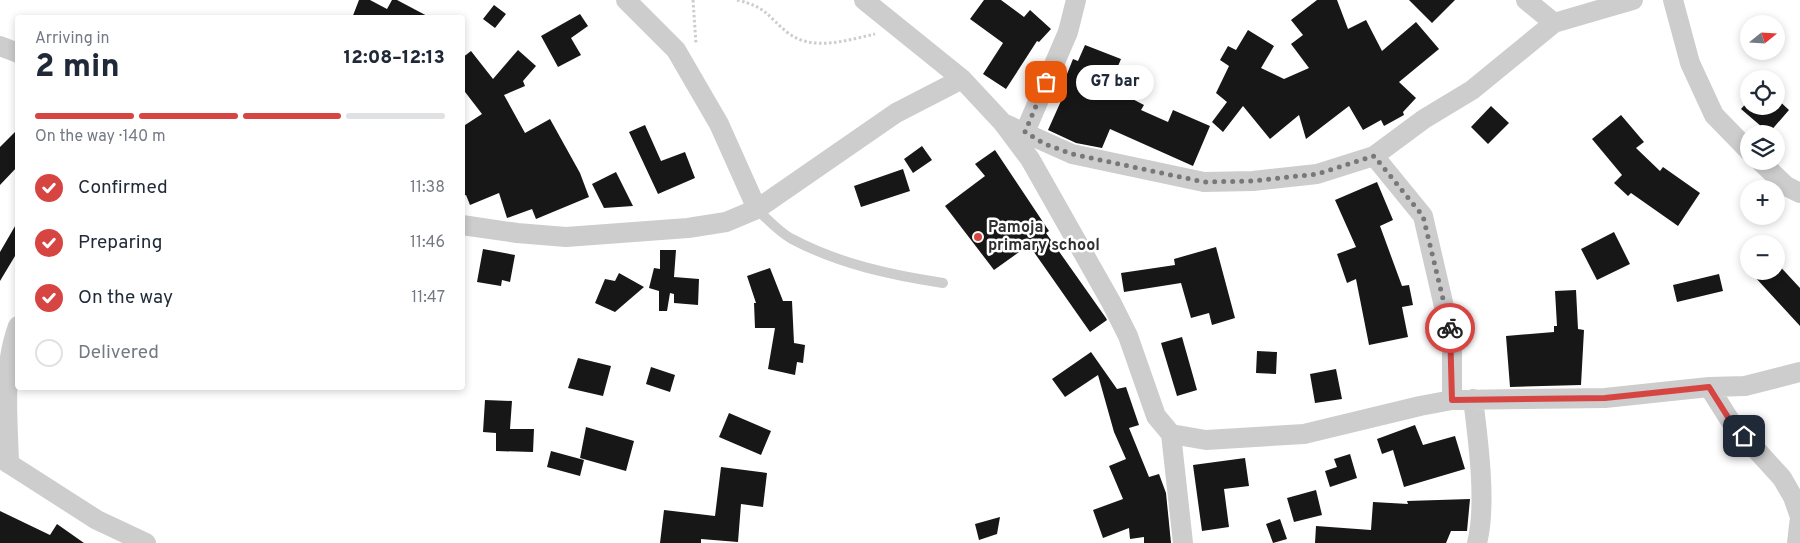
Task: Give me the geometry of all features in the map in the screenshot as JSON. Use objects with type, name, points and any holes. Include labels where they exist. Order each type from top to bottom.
[{"type":"street","points":[[626,0],[676,50],[719,124],[757,209]]},
{"type":"street","points":[[864,0],[962,79],[1003,123],[1030,160],[1111,302],[1128,336],[1156,416],[1171,434],[1183,543]]},
{"type":"street","points":[[1025,132],[1068,32],[1076,0]]},
{"type":"street","points":[[1526,0],[1554,23]]},
{"type":"street","points":[[1003,123],[1025,132],[1045,144],[1072,154],[1204,182],[1253,181],[1317,174],[1374,156],[1424,119],[1472,90],[1554,23],[1633,0]]},
{"type":"street","points":[[1673,0],[1690,63],[1714,114],[1740,141]]},
{"type":"street","points":[[0,46],[15,52]]},
{"type":"street","points":[[465,224],[517,233],[566,237],[688,228],[726,222],[757,209],[896,113],[962,79]]},
{"type":"street","points":[[1374,156],[1423,216],[1452,341],[1452,400]]},
{"type":"street","points":[[1769,170],[1786,186],[1800,193]]},
{"type":"street","points":[[15,334],[12,341],[8,382],[4,461],[97,520],[146,543]]},
{"type":"street","points":[[1171,434],[1206,440],[1304,434],[1452,400],[1605,398],[1709,387],[1745,386],[1800,372]]},
{"type":"street","points":[[1709,387],[1731,422],[1782,478],[1793,497],[1800,518],[1797,543]]},
{"type":"street","points":[[1473,399],[1479,449],[1480,514],[1477,543]]},
{"type":"lane","points":[[757,209],[791,239],[858,266],[901,277],[943,283]]},
{"type":"path","points":[[737,0],[760,7],[791,35],[810,42],[827,44],[897,28]]},
{"type":"building","points":[[359,0],[370,0],[387,9],[392,0],[397,0],[425,15],[353,15]]},
{"type":"building","points":[[984,0],[1001,0],[1024,17],[1030,10],[1051,29],[1039,42],[1037,41],[1006,89],[983,74],[1003,43],[970,19]]},
{"type":"building","points":[[1317,0],[1337,0],[1348,29],[1366,20],[1382,51],[1416,22],[1439,49],[1399,82],[1416,98],[1403,112],[1404,115],[1384,126],[1381,120],[1363,130],[1349,106],[1306,139],[1299,115],[1270,139],[1243,106],[1223,132],[1212,122],[1227,102],[1216,93],[1229,66],[1220,60],[1228,46],[1236,50],[1248,30],[1274,46],[1261,68],[1284,79],[1309,68],[1291,44],[1303,35],[1291,20]]},
{"type":"building","points":[[1409,0],[1455,0],[1432,23]]},
{"type":"building","points":[[494,5],[506,14],[495,28],[483,19]]},
{"type":"building","points":[[580,14],[588,26],[571,38],[581,55],[558,67],[541,36]]},
{"type":"building","points":[[1085,45],[1121,59],[1116,71],[1125,74],[1117,91],[1144,105],[1141,110],[1168,122],[1173,110],[1210,126],[1193,166],[1110,129],[1102,148],[1076,143],[1048,130],[1061,101],[1057,99],[1073,59],[1078,61]]},
{"type":"building","points":[[518,50],[536,66],[523,81],[525,86],[504,95],[525,133],[550,119],[580,173],[589,197],[536,219],[532,209],[507,218],[499,193],[470,205],[465,195],[465,125],[482,114],[465,92],[465,56],[471,51],[493,79]]},
{"type":"building","points":[[1491,106],[1509,123],[1488,144],[1471,127]]},
{"type":"building","points":[[1785,106],[1789,110],[1785,115]]},
{"type":"building","points":[[1621,115],[1644,142],[1636,148],[1660,171],[1663,167],[1700,193],[1678,226],[1631,193],[1628,196],[1614,183],[1622,175],[1592,139]]},
{"type":"building","points":[[1748,115],[1785,115],[1776,125],[1760,125]]},
{"type":"building","points":[[645,125],[661,161],[685,152],[695,178],[658,194],[629,132]]},
{"type":"building","points":[[15,132],[15,169],[0,185],[0,147]]},
{"type":"building","points":[[922,146],[932,160],[913,173],[904,159]]},
{"type":"building","points":[[995,150],[1049,231],[1046,233],[1106,318],[1107,320],[1090,332],[1029,245],[994,270],[945,206],[985,176],[975,164]]},
{"type":"building","points":[[903,169],[910,191],[861,207],[854,186]]},
{"type":"building","points":[[616,172],[633,206],[604,208],[592,184]]},
{"type":"building","points":[[1377,182],[1393,220],[1380,226],[1402,286],[1409,285],[1413,305],[1402,307],[1408,337],[1369,345],[1356,279],[1347,283],[1337,254],[1356,247],[1335,200]]},
{"type":"building","points":[[15,226],[15,256],[0,281],[0,252]]},
{"type":"building","points":[[1614,232],[1630,264],[1597,280],[1581,249]]},
{"type":"building","points":[[1216,247],[1235,318],[1212,325],[1209,313],[1191,318],[1181,283],[1124,292],[1121,273],[1175,265],[1174,259]]},
{"type":"building","points":[[483,249],[515,255],[510,282],[502,280],[501,286],[477,282]]},
{"type":"building","points":[[660,250],[676,250],[674,277],[699,279],[698,305],[674,303],[674,294],[670,293],[667,311],[659,311],[659,291],[649,288],[654,268],[660,269]]},
{"type":"building","points":[[770,268],[783,301],[792,301],[794,343],[805,345],[803,363],[797,362],[795,375],[768,369],[775,328],[755,328],[754,303],[756,303],[747,276]]},
{"type":"building","points":[[1785,272],[1800,288],[1800,326],[1758,280],[1785,280]]},
{"type":"building","points":[[619,273],[644,287],[615,312],[595,303],[605,279],[615,281]]},
{"type":"building","points":[[1719,274],[1723,291],[1677,302],[1673,285]]},
{"type":"building","points":[[1576,290],[1578,329],[1584,330],[1581,385],[1510,387],[1506,336],[1554,332],[1554,326],[1557,326],[1555,291]]},
{"type":"building","points":[[1182,337],[1197,390],[1177,396],[1161,343]]},
{"type":"building","points":[[1257,351],[1277,352],[1276,374],[1256,373]]},
{"type":"building","points":[[1091,352],[1117,389],[1126,387],[1139,425],[1129,428],[1149,477],[1159,474],[1166,493],[1171,543],[1144,543],[1144,537],[1130,539],[1129,528],[1103,538],[1093,510],[1123,499],[1109,466],[1126,459],[1114,432],[1098,375],[1065,397],[1052,379]]},
{"type":"building","points":[[578,358],[611,366],[603,396],[568,388]]},
{"type":"building","points":[[651,367],[675,375],[670,392],[646,384]]},
{"type":"building","points":[[1336,369],[1342,399],[1315,403],[1310,374]]},
{"type":"building","points":[[485,400],[512,401],[510,429],[534,429],[533,452],[496,451],[496,433],[483,432]]},
{"type":"building","points":[[729,413],[771,431],[761,455],[719,437]]},
{"type":"building","points":[[1415,425],[1423,445],[1455,436],[1465,469],[1404,487],[1393,450],[1382,454],[1377,439]]},
{"type":"building","points":[[586,427],[634,441],[626,471],[580,458]]},
{"type":"building","points":[[551,451],[584,460],[580,476],[547,467]]},
{"type":"building","points":[[1350,454],[1357,478],[1330,487],[1325,471],[1337,467],[1334,459]]},
{"type":"building","points":[[1245,458],[1249,486],[1224,489],[1229,527],[1202,531],[1193,465]]},
{"type":"building","points":[[721,467],[767,473],[763,507],[741,504],[738,542],[701,539],[701,543],[660,543],[664,510],[715,516]]},
{"type":"building","points":[[1316,490],[1322,515],[1294,522],[1287,498]]},
{"type":"building","points":[[1470,499],[1467,531],[1451,531],[1446,543],[1315,543],[1316,526],[1371,530],[1373,502],[1408,504],[1407,501]]},
{"type":"building","points":[[0,511],[50,535],[57,524],[84,543],[0,543]]},
{"type":"building","points":[[1000,517],[997,534],[979,540],[975,524]]},
{"type":"building","points":[[1280,519],[1287,539],[1273,543],[1266,524]]},
{"type":"way so far","points":[[1046,82],[1025,132],[1045,144],[1072,154],[1204,182],[1253,181],[1317,174],[1374,156],[1395,179],[1423,216],[1450,328]]},
{"type":"place","name":"G7 bar","points":[[1046,82]]},
{"type":"place","name":"Pamoja primary school","points":[[978,237]]},
{"type":"route","points":[[1450,328],[1452,341],[1452,400],[1605,398],[1709,387],[1731,422],[1744,436]]}]
